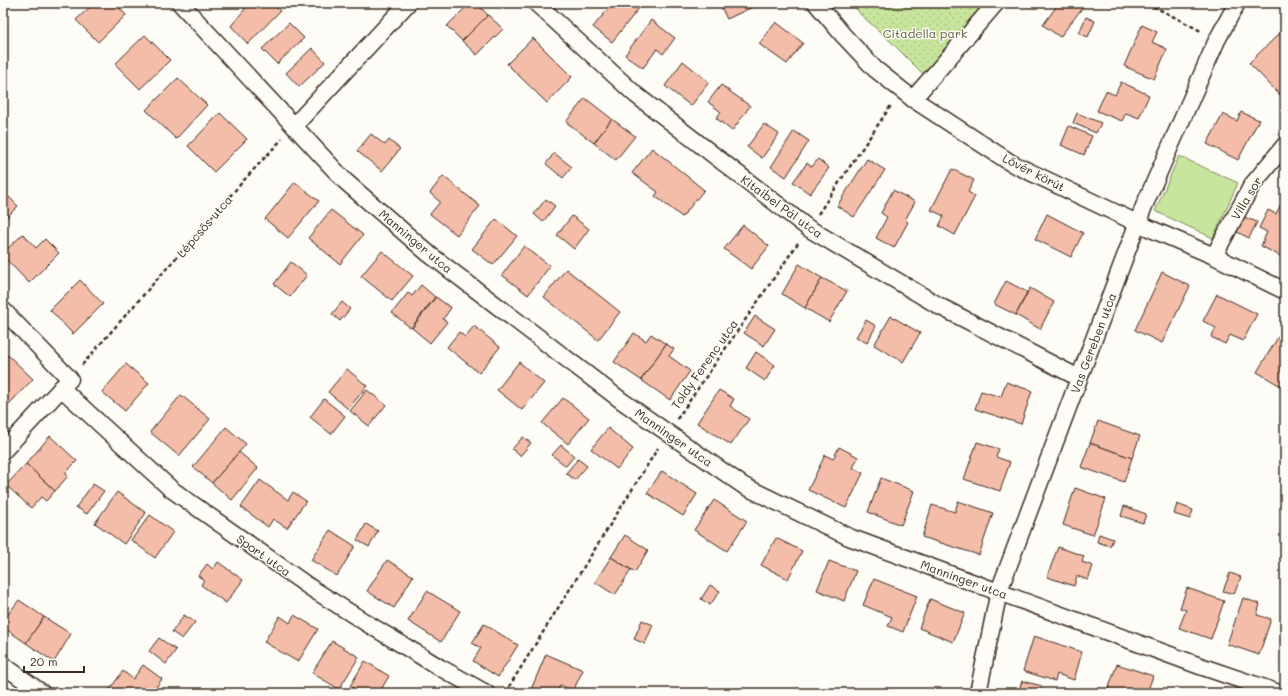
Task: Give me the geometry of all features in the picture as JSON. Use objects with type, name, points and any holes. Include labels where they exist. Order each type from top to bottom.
[{"type":"street","name":"Manninger utca","points":[[180,3],[345,181],[429,254],[622,401],[744,486],[849,537],[1200,666],[1279,693]]},
{"type":"street","points":[[294,126],[408,3]]},
{"type":"street","name":"Kitaibel Pál utca","points":[[536,3],[636,95],[808,228],[941,307],[1079,378]]},
{"type":"street","name":"Lővér körút","points":[[816,3],[875,69],[907,95],[1011,162],[1138,223],[1214,256],[1285,291]]},
{"type":"street","points":[[907,95],[996,3]]},
{"type":"street","name":"Vas Gereben utca","points":[[978,693],[999,591],[1144,206],[1217,40],[1237,3]]},
{"type":"street","name":"Villa sor","points":[[1214,256],[1252,185],[1285,145]]},
{"type":"street","name":"Sport utca","points":[[3,310],[65,384],[171,489],[311,588],[486,693]]},
{"type":"street","points":[[3,451],[65,384]]},
{"type":"street","points":[[3,665],[42,693]]},
{"type":"path","points":[[1148,3],[1217,40]]},
{"type":"path","name":"Toldy Ferenc utca","points":[[504,693],[668,432],[808,228],[907,95]]},
{"type":"path","name":"Lépcsős utca","points":[[65,384],[245,179],[294,126]]},
{"type":"green space","name":"Citadella park","points":[[852,3],[994,3],[925,76],[889,40],[861,15]]},
{"type":"green space","points":[[1179,156],[1238,183],[1213,238],[1155,211]]},
{"type":"building","points":[[94,3],[115,3],[126,15],[98,42],[76,20]]},
{"type":"building","points":[[246,3],[272,3],[280,11],[248,44],[231,26],[245,9],[243,6]]},
{"type":"building","points":[[470,3],[476,3],[488,15],[462,41],[447,26]]},
{"type":"building","points":[[613,3],[643,3],[612,42],[593,27]]},
{"type":"building","points":[[719,3],[761,3],[727,19]]},
{"type":"building","points":[[1059,3],[1086,3],[1060,37],[1043,25]]},
{"type":"building","points":[[488,15],[503,29],[477,55],[462,41]]},
{"type":"building","points":[[1086,17],[1095,21],[1088,37],[1079,33]]},
{"type":"building","points":[[651,20],[675,38],[663,54],[657,49],[643,68],[625,55]]},
{"type":"building","points":[[776,22],[803,43],[787,64],[759,44]]},
{"type":"building","points":[[289,23],[304,38],[277,64],[262,49]]},
{"type":"building","points":[[1142,25],[1157,32],[1152,42],[1167,49],[1154,79],[1124,66]]},
{"type":"building","points":[[1281,32],[1285,36],[1285,90],[1280,95],[1249,63]]},
{"type":"building","points":[[145,35],[170,60],[140,89],[115,64]]},
{"type":"building","points":[[533,38],[572,77],[547,103],[507,64]]},
{"type":"building","points":[[312,48],[325,62],[299,87],[286,73]]},
{"type":"building","points":[[683,61],[709,82],[691,106],[665,86]]},
{"type":"building","points":[[178,78],[207,105],[176,139],[146,110]]},
{"type":"building","points":[[1121,82],[1149,95],[1139,118],[1126,113],[1122,121],[1097,111],[1106,91],[1115,95]]},
{"type":"building","points":[[721,85],[750,106],[732,131],[716,118],[721,112],[708,102]]},
{"type":"building","points":[[585,98],[612,119],[594,143],[566,122]]},
{"type":"building","points":[[1241,112],[1259,120],[1238,160],[1207,144],[1223,114],[1237,121]]},
{"type":"building","points":[[220,113],[247,139],[214,172],[188,146]]},
{"type":"building","points":[[1077,113],[1101,123],[1096,133],[1073,123]]},
{"type":"building","points":[[612,119],[635,136],[616,160],[594,143]]},
{"type":"building","points":[[764,124],[779,134],[762,158],[747,147]]},
{"type":"building","points":[[1069,126],[1092,136],[1084,155],[1061,145]]},
{"type":"building","points":[[794,131],[809,141],[786,177],[771,167]]},
{"type":"building","points":[[371,134],[385,145],[389,140],[400,149],[382,171],[357,151]]},
{"type":"building","points":[[652,148],[704,190],[682,217],[655,196],[658,192],[632,173]]},
{"type":"building","points":[[554,153],[572,167],[563,178],[546,164]]},
{"type":"building","points":[[818,159],[829,168],[810,194],[793,182],[807,163],[812,167]]},
{"type":"building","points":[[867,159],[885,170],[854,217],[837,206]]},
{"type":"building","points":[[952,169],[974,180],[968,192],[975,196],[955,235],[939,226],[944,216],[931,210]]},
{"type":"building","points":[[443,176],[480,206],[457,235],[430,214],[440,202],[430,193]]},
{"type":"building","points":[[295,182],[319,201],[288,238],[265,219]]},
{"type":"building","points":[[893,190],[915,202],[905,220],[908,222],[894,248],[876,238],[887,217],[881,213]]},
{"type":"building","points":[[3,191],[18,206],[3,221]]},
{"type":"building","points":[[546,199],[555,206],[543,222],[534,214]]},
{"type":"building","points":[[1281,204],[1285,206],[1285,250],[1282,257],[1261,246],[1267,232],[1259,228],[1268,210],[1276,214]]},
{"type":"building","points":[[331,210],[363,235],[340,264],[308,238]]},
{"type":"building","points":[[1047,214],[1083,233],[1071,257],[1035,239]]},
{"type":"building","points":[[572,216],[589,229],[574,249],[557,235]]},
{"type":"building","points":[[1244,217],[1257,222],[1249,238],[1237,232]]},
{"type":"building","points":[[496,219],[517,236],[493,265],[472,249]]},
{"type":"building","points":[[743,225],[769,246],[751,269],[724,249]]},
{"type":"building","points":[[23,234],[36,248],[45,239],[59,253],[29,283],[3,256],[3,253]]},
{"type":"building","points":[[524,246],[550,266],[528,295],[502,275]]},
{"type":"building","points":[[382,251],[413,276],[392,301],[361,276]]},
{"type":"building","points":[[291,262],[307,275],[290,297],[274,284]]},
{"type":"building","points":[[799,264],[822,278],[805,308],[782,294]]},
{"type":"building","points":[[566,269],[620,312],[598,340],[544,297]]},
{"type":"building","points":[[1162,272],[1190,286],[1162,343],[1135,330]]},
{"type":"building","points":[[822,278],[847,291],[829,322],[805,308]]},
{"type":"building","points":[[80,280],[103,304],[73,334],[50,310]]},
{"type":"building","points":[[1006,281],[1027,292],[1016,315],[994,304]]},
{"type":"building","points":[[421,285],[435,297],[411,328],[392,313],[408,293],[412,296]]},
{"type":"building","points":[[1030,288],[1054,302],[1040,329],[1016,315]]},
{"type":"building","points":[[1217,294],[1257,314],[1243,341],[1230,335],[1225,344],[1211,337],[1216,328],[1203,321]]},
{"type":"building","points":[[436,297],[451,308],[443,319],[447,322],[430,343],[412,328]]},
{"type":"building","points":[[342,302],[350,309],[340,321],[332,314]]},
{"type":"building","points":[[755,316],[775,329],[764,346],[744,333]]},
{"type":"building","points":[[891,316],[920,333],[903,362],[874,345]]},
{"type":"building","points":[[866,320],[876,326],[867,343],[856,337]]},
{"type":"building","points":[[474,326],[500,347],[479,373],[447,347],[459,332],[465,337]]},
{"type":"building","points":[[1283,329],[1285,331],[1284,388],[1257,372]]},
{"type":"building","points":[[634,333],[646,341],[651,334],[666,344],[641,380],[614,362]]},
{"type":"building","points":[[666,344],[674,349],[669,356],[690,371],[670,400],[641,380]]},
{"type":"building","points":[[756,352],[775,365],[765,381],[746,368]]},
{"type":"building","points":[[8,355],[33,379],[9,404],[3,398],[3,361]]},
{"type":"building","points":[[519,362],[544,383],[522,410],[497,390]]},
{"type":"building","points":[[126,364],[149,383],[125,411],[102,392]]},
{"type":"building","points":[[347,369],[367,386],[348,409],[328,392]]},
{"type":"building","points":[[1006,382],[1032,391],[1021,424],[975,409],[981,391],[1001,397]]},
{"type":"building","points":[[367,390],[386,405],[369,426],[350,411]]},
{"type":"building","points":[[719,390],[734,399],[730,406],[749,419],[731,445],[697,423]]},
{"type":"building","points":[[181,395],[210,419],[179,456],[150,432]]},
{"type":"building","points":[[563,398],[589,418],[568,444],[542,423]]},
{"type":"building","points":[[324,399],[345,416],[331,434],[310,417]]},
{"type":"building","points":[[1098,421],[1140,436],[1132,458],[1090,443]]},
{"type":"building","points":[[226,427],[246,444],[212,483],[193,467]]},
{"type":"building","points":[[608,428],[633,449],[617,469],[591,449]]},
{"type":"building","points":[[50,436],[77,461],[65,473],[68,476],[55,491],[26,464]]},
{"type":"building","points":[[523,437],[531,443],[520,456],[512,449]]},
{"type":"building","points":[[977,442],[999,449],[996,457],[1010,462],[1000,491],[964,479]]},
{"type":"building","points":[[1090,443],[1132,458],[1124,482],[1081,467]]},
{"type":"building","points":[[561,445],[574,456],[566,466],[552,455]]},
{"type":"building","points":[[839,447],[858,457],[853,468],[863,473],[846,508],[808,490],[825,455],[833,459]]},
{"type":"building","points":[[239,452],[258,468],[232,500],[212,483]]},
{"type":"building","points":[[578,459],[587,466],[575,480],[566,473]]},
{"type":"building","points":[[26,464],[55,491],[46,501],[41,497],[31,508],[6,485]]},
{"type":"building","points":[[662,471],[697,494],[683,516],[647,493]]},
{"type":"building","points":[[881,478],[914,491],[901,525],[868,512]]},
{"type":"building","points":[[260,480],[288,500],[293,492],[306,501],[287,528],[273,519],[268,527],[241,507]]},
{"type":"building","points":[[93,484],[104,491],[87,514],[76,507]]},
{"type":"building","points":[[1075,488],[1106,499],[1093,535],[1063,525]]},
{"type":"building","points":[[117,492],[146,513],[124,544],[95,523]]},
{"type":"building","points":[[714,500],[747,521],[727,551],[694,530]]},
{"type":"building","points":[[958,501],[993,513],[979,555],[922,537],[932,505],[955,512]]},
{"type":"building","points":[[1177,504],[1193,510],[1190,519],[1174,514]]},
{"type":"building","points":[[1124,506],[1146,514],[1143,523],[1121,516]]},
{"type":"building","points":[[150,515],[173,532],[155,558],[131,540]]},
{"type":"building","points":[[366,524],[378,531],[369,547],[357,540]]},
{"type":"building","points":[[330,530],[355,546],[337,576],[311,560]]},
{"type":"building","points":[[1099,534],[1113,539],[1110,546],[1097,542]]},
{"type":"building","points":[[625,535],[648,550],[635,572],[611,557]]},
{"type":"building","points":[[776,538],[802,551],[788,579],[761,565]]},
{"type":"building","points":[[1058,547],[1084,556],[1082,562],[1093,566],[1088,580],[1077,576],[1074,586],[1047,577]]},
{"type":"building","points":[[611,557],[631,570],[615,595],[595,582]]},
{"type":"building","points":[[387,560],[413,576],[394,608],[367,591]]},
{"type":"building","points":[[829,561],[856,571],[844,601],[817,590]]},
{"type":"building","points":[[218,562],[243,580],[226,603],[201,585],[204,580],[198,576],[207,564],[213,569]]},
{"type":"building","points":[[1230,573],[1241,577],[1234,594],[1223,591]]},
{"type":"building","points":[[874,579],[917,596],[903,632],[888,626],[892,617],[863,605]]},
{"type":"building","points":[[710,585],[720,591],[710,605],[701,599]]},
{"type":"building","points":[[1187,588],[1224,601],[1211,639],[1179,628],[1186,610],[1180,608]]},
{"type":"building","points":[[427,591],[460,611],[441,642],[408,621]]},
{"type":"building","points":[[1243,598],[1260,604],[1257,615],[1271,619],[1259,655],[1227,644]]},
{"type":"building","points":[[930,599],[965,613],[953,642],[919,628]]},
{"type":"building","points":[[19,600],[44,617],[26,643],[3,627],[3,621]]},
{"type":"building","points":[[184,615],[195,622],[182,639],[172,632]]},
{"type":"building","points":[[294,615],[318,629],[298,662],[264,642],[280,616],[290,623]]},
{"type":"building","points":[[44,617],[71,634],[54,662],[26,643]]},
{"type":"building","points":[[642,620],[653,625],[645,644],[634,639]]},
{"type":"building","points":[[484,624],[518,645],[498,677],[473,661],[481,648],[472,643]]},
{"type":"building","points":[[1034,636],[1082,652],[1074,680],[1057,674],[1055,681],[1023,671]]},
{"type":"building","points":[[159,638],[176,650],[166,664],[149,651]]},
{"type":"building","points":[[332,641],[359,657],[339,689],[312,673]]},
{"type":"building","points":[[546,654],[583,670],[573,691],[560,685],[557,693],[530,692]]},
{"type":"building","points":[[365,661],[389,676],[379,693],[362,693],[350,686]]},
{"type":"building","points":[[1117,664],[1153,676],[1147,693],[1107,693]]},
{"type":"building","points":[[143,665],[162,679],[152,693],[107,693],[123,671],[133,679]]},
{"type":"building","points":[[1022,681],[1042,686],[1040,693],[1018,693]]},
{"type":"building","points":[[3,685],[8,692],[16,687],[20,693],[3,693]]}]
